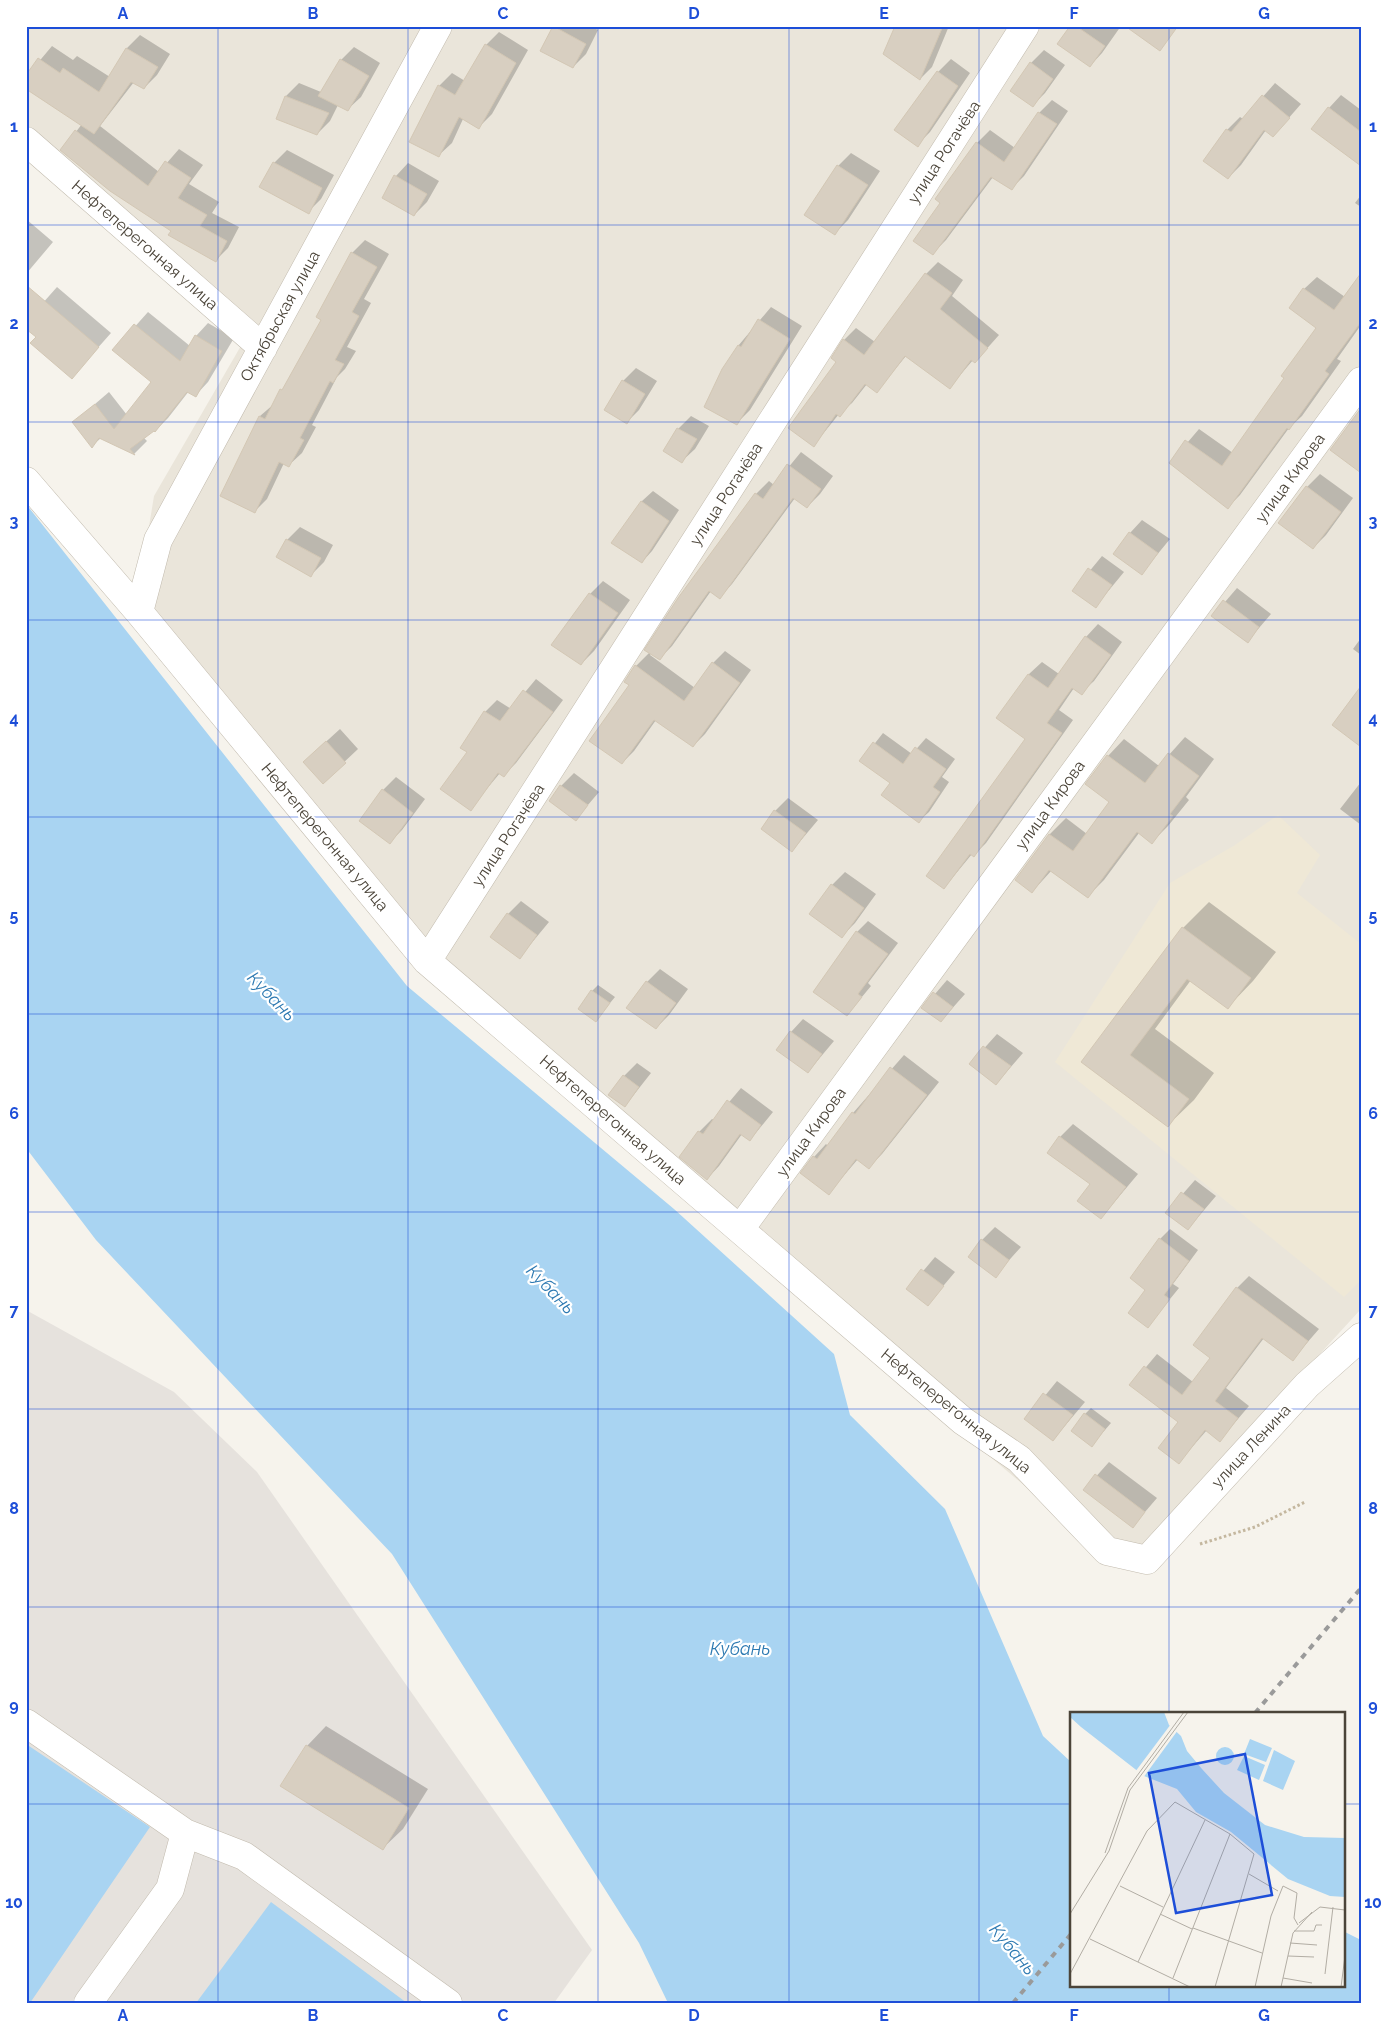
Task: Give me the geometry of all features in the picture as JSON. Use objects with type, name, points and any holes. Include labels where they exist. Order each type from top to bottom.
[{"type":"street","name":"Октябрьская улица","points":[[139,612],[158,540],[438,26]]},
{"type":"street","name":"улица Рогачёва","points":[[427,961],[1025,26]]},
{"type":"street","name":"Нефтеперегонная улица","points":[[26,141],[263,348]]},
{"type":"street","name":"улица Кирова","points":[[740,1229],[1361,381]]},
{"type":"street","name":"Нефтеперегонная улица","points":[[26,481],[139,612],[427,961],[963,1421],[1019,1459],[1107,1551],[1147,1560]]},
{"type":"street","name":"улица Ленина","points":[[1147,1560],[1307,1385],[1361,1337]]},
{"type":"street","points":[[26,1723],[185,1832],[244,1856],[448,2003]]},
{"type":"street","points":[[88,2003],[170,1889],[185,1832]]},
{"type":"path","points":[[1192,1546],[1255,1527],[1305,1502]]},
{"type":"shaded area","points":[[26,26],[1361,26],[1361,1309],[1123,1569],[814,1308],[409,953],[135,612],[154,496],[242,344],[26,156]]},
{"type":"shaded area","points":[[1278,815],[1320,855],[1297,893],[1361,944],[1361,1280],[1344,1297],[1055,1062],[1170,883],[1235,845]]},
{"type":"shaded area","points":[[26,1310],[174,1392],[257,1472],[592,1950],[554,2003],[26,2003]]},
{"type":"water","name":"Кубань","points":[[26,504],[407,986],[674,1209],[834,1354],[850,1415],[945,1509],[1043,1736],[1070,1761],[1070,1986],[1344,1986],[1344,1932],[1361,1940],[1361,2003],[668,2003],[639,1943],[392,1554],[96,1240],[26,1148]]},
{"type":"water","points":[[26,1744],[150,1827],[30,2003],[26,2003]]},
{"type":"water","points":[[271,1902],[407,2003],[196,2003]]},
{"type":"building","points":[[553,26],[586,44],[573,68],[540,51]]},
{"type":"building","points":[[895,26],[943,26],[920,80],[883,54]]},
{"type":"building","points":[[1070,26],[1076,26],[1105,46],[1090,67],[1057,44]]},
{"type":"building","points":[[1125,26],[1178,26],[1160,51]]},
{"type":"building","points":[[485,44],[516,63],[479,129],[459,117],[439,157],[409,142],[438,85],[455,95]]},
{"type":"building","points":[[126,48],[158,67],[144,89],[131,82],[94,134],[26,89],[26,75],[38,58],[60,73],[63,68],[99,92]]},
{"type":"building","points":[[340,59],[369,76],[348,111],[318,96]]},
{"type":"building","points":[[1030,62],[1053,79],[1033,107],[1010,91]]},
{"type":"building","points":[[937,71],[958,86],[918,147],[894,130]]},
{"type":"building","points":[[1262,95],[1290,118],[1273,137],[1264,130],[1228,179],[1203,161],[1226,129],[1231,132]]},
{"type":"building","points":[[285,96],[329,113],[317,135],[276,119]]},
{"type":"building","points":[[1328,107],[1361,132],[1361,166],[1311,129]]},
{"type":"building","points":[[1038,112],[1057,124],[1012,190],[991,177],[933,255],[913,241],[940,203],[935,199],[976,142],[1004,162]]},
{"type":"building","points":[[75,130],[148,186],[165,161],[191,178],[178,198],[207,215],[200,226],[227,241],[216,262],[168,235],[171,231],[110,191],[60,150]]},
{"type":"building","points":[[273,162],[322,188],[309,214],[259,187]]},
{"type":"building","points":[[837,165],[868,185],[835,235],[804,215]]},
{"type":"building","points":[[394,175],[427,194],[414,216],[382,198]]},
{"type":"building","points":[[351,252],[377,267],[352,312],[359,316],[335,360],[344,364],[333,383],[330,381],[300,438],[304,440],[289,467],[279,462],[255,513],[220,496],[259,416],[265,419],[280,389],[282,390],[321,320],[316,317]]},
{"type":"building","points":[[925,273],[952,293],[940,309],[988,348],[975,363],[971,360],[950,389],[905,356],[877,393],[865,384],[840,417],[836,414],[814,447],[788,428],[836,362],[831,358],[843,339],[864,355]]},
{"type":"building","points":[[1361,273],[1361,322],[1325,371],[1329,374],[1289,430],[1287,428],[1228,509],[1169,463],[1185,440],[1222,466],[1284,378],[1281,376],[1316,328],[1289,308],[1303,288],[1334,310]]},
{"type":"building","points":[[26,285],[99,347],[72,379],[30,343],[36,337],[26,329]]},
{"type":"building","points":[[758,319],[790,339],[737,425],[704,407],[722,369],[738,345],[741,347]]},
{"type":"building","points":[[134,324],[180,361],[195,335],[222,351],[196,397],[187,392],[155,432],[130,449],[135,455],[99,438],[92,448],[72,422],[95,404],[114,429],[151,382],[112,350]]},
{"type":"building","points":[[622,380],[645,394],[627,424],[604,410]]},
{"type":"building","points":[[1361,408],[1361,473],[1330,450]]},
{"type":"building","points":[[677,428],[697,439],[682,463],[663,451]]},
{"type":"building","points":[[787,464],[821,489],[807,508],[793,498],[720,599],[709,591],[660,660],[644,650],[678,598],[755,493],[763,499]]},
{"type":"building","points":[[1306,486],[1341,512],[1313,549],[1278,523]]},
{"type":"building","points":[[641,501],[669,521],[642,563],[611,543]]},
{"type":"building","points":[[1129,532],[1158,553],[1142,575],[1113,554]]},
{"type":"building","points":[[286,539],[321,558],[311,577],[276,557]]},
{"type":"building","points":[[1088,568],[1112,585],[1096,608],[1072,591]]},
{"type":"building","points":[[589,593],[618,613],[581,665],[551,645]]},
{"type":"building","points":[[1223,600],[1259,627],[1248,643],[1211,616]]},
{"type":"building","points":[[1085,636],[1111,655],[1082,695],[1072,688],[1047,723],[1062,733],[974,857],[970,854],[944,889],[926,876],[1025,739],[996,718],[1028,674],[1048,688]]},
{"type":"building","points":[[712,662],[740,683],[693,747],[654,720],[622,764],[589,741],[629,685],[624,682],[635,665],[684,701]]},
{"type":"building","points":[[1361,686],[1361,747],[1332,725]]},
{"type":"building","points":[[523,690],[553,712],[504,777],[498,773],[471,811],[440,789],[467,752],[460,748],[484,711],[500,721]]},
{"type":"building","points":[[326,741],[346,763],[323,784],[303,762]]},
{"type":"building","points":[[873,742],[903,764],[915,747],[946,769],[933,787],[940,792],[919,823],[881,795],[890,783],[859,761]]},
{"type":"building","points":[[1168,753],[1199,776],[1170,814],[1173,816],[1152,844],[1137,832],[1088,898],[1049,870],[1032,893],[1015,880],[1049,834],[1073,851],[1109,802],[1085,784],[1107,755],[1145,783]]},
{"type":"building","points":[[560,785],[588,805],[576,821],[549,801]]},
{"type":"building","points":[[382,789],[413,813],[390,844],[359,821]]},
{"type":"building","points":[[774,810],[806,833],[792,852],[761,829]]},
{"type":"building","points":[[831,884],[864,908],[842,938],[809,914]]},
{"type":"building","points":[[507,913],[537,935],[520,959],[490,937]]},
{"type":"building","points":[[1182,927],[1251,978],[1228,1009],[1187,979],[1130,1055],[1189,1099],[1168,1127],[1081,1062]]},
{"type":"building","points":[[856,931],[888,954],[858,994],[862,997],[847,1016],[813,992]]},
{"type":"building","points":[[646,981],[676,1003],[656,1029],[626,1008]]},
{"type":"building","points":[[591,990],[610,1003],[596,1022],[578,1009]]},
{"type":"building","points":[[933,992],[953,1007],[941,1022],[921,1008]]},
{"type":"building","points":[[790,1031],[822,1054],[808,1073],[776,1050]]},
{"type":"building","points":[[983,1046],[1011,1066],[996,1085],[969,1064]]},
{"type":"building","points":[[890,1067],[927,1095],[869,1169],[856,1159],[829,1195],[800,1173],[813,1156],[817,1159],[852,1112],[855,1114]]},
{"type":"building","points":[[623,1075],[639,1087],[625,1107],[608,1095]]},
{"type":"building","points":[[727,1100],[761,1125],[750,1141],[740,1134],[707,1180],[679,1157],[698,1131],[703,1134]]},
{"type":"building","points":[[1059,1136],[1126,1187],[1101,1219],[1077,1201],[1090,1184],[1047,1153]]},
{"type":"building","points":[[1181,1192],[1204,1209],[1188,1230],[1165,1213]]},
{"type":"building","points":[[1159,1238],[1189,1261],[1164,1295],[1170,1299],[1148,1328],[1128,1313],[1145,1290],[1130,1278]]},
{"type":"building","points":[[981,1239],[1009,1260],[996,1278],[968,1257]]},
{"type":"building","points":[[921,1269],[944,1286],[928,1306],[906,1289]]},
{"type":"building","points":[[1236,1287],[1308,1341],[1293,1361],[1262,1338],[1215,1401],[1238,1418],[1220,1442],[1205,1430],[1179,1464],[1158,1448],[1178,1422],[1129,1385],[1144,1366],[1182,1395],[1210,1358],[1193,1345]]},
{"type":"building","points":[[1043,1393],[1073,1415],[1053,1441],[1024,1419]]},
{"type":"building","points":[[1084,1413],[1105,1429],[1092,1447],[1071,1431]]},
{"type":"building","points":[[1095,1474],[1145,1512],[1133,1528],[1083,1490]]},
{"type":"building","points":[[306,1745],[409,1808],[383,1850],[280,1786]]},
{"type":"railway","points":[[1256,1712],[1361,1588]]},
{"type":"railway","points":[[1013,2003],[1070,1935]]}]
